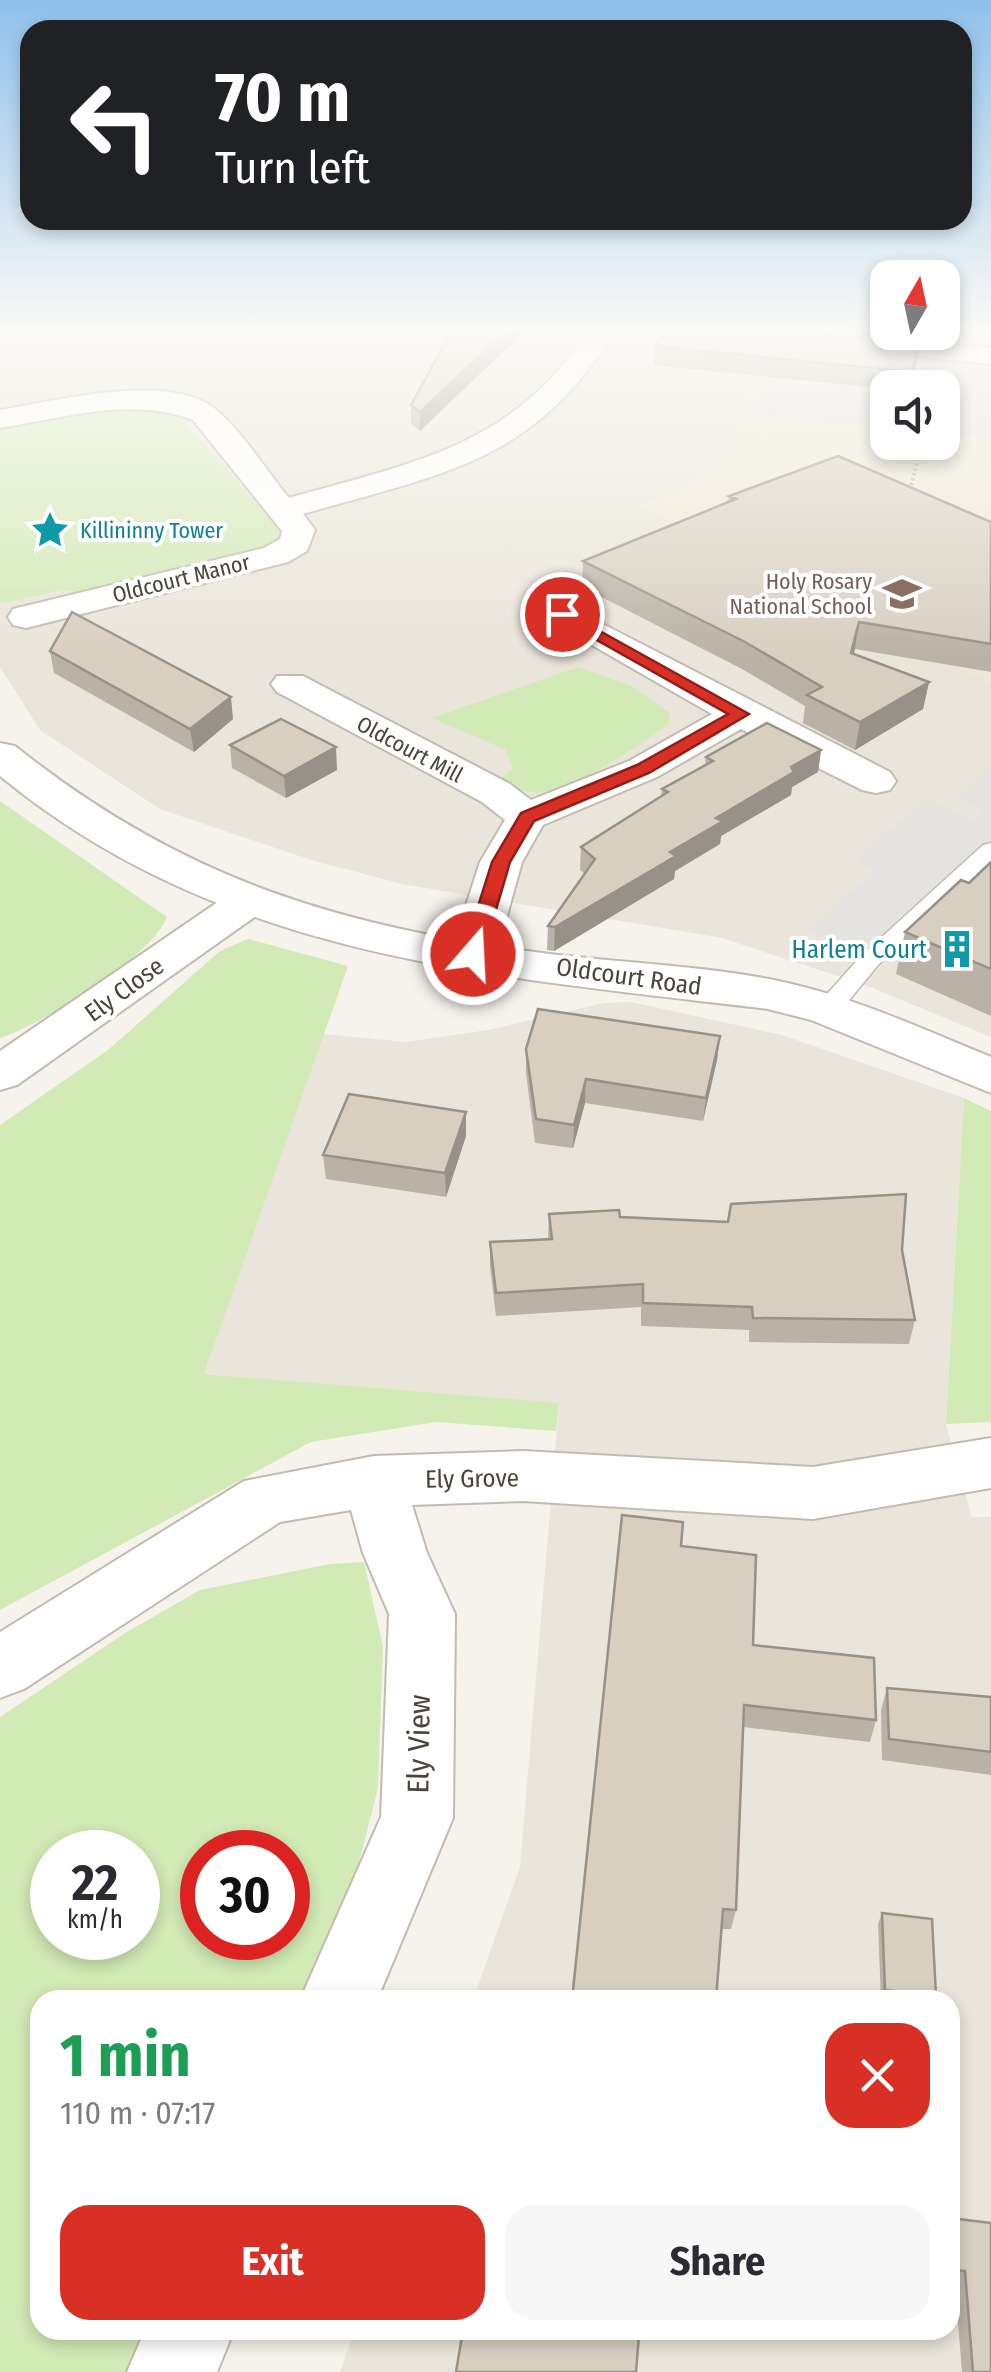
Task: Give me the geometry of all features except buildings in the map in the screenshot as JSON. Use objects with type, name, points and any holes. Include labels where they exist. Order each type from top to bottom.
[{"type":"street","points":[[223,438],[285,508],[430,464],[494,438]]},
{"type":"street","name":"Oldcourt Manor","points":[[26,616],[276,555],[294,544],[299,530],[285,508]]},
{"type":"street","points":[[562,614],[740,714],[876,781]]},
{"type":"street","name":"Oldcourt Mill","points":[[290,684],[496,794],[528,817]]},
{"type":"street","points":[[473,954],[501,862],[528,817],[643,769],[740,714]]},
{"type":"street","name":"Oldcourt Road","points":[[0,754],[33,783],[92,822],[247,902],[348,934],[768,994],[828,1010],[991,1076]]},
{"type":"street","name":"Ely Close","points":[[0,1074],[247,902]]},
{"type":"street","name":"Ely Grove","points":[[0,1668],[266,1499],[374,1481],[522,1476],[813,1493],[991,1463]]},
{"type":"street","name":"Ely View","points":[[342,1990],[417,1818],[422,1614],[395,1553],[374,1481]]},
{"type":"street","points":[[171,2372],[186,2340]]},
{"type":"lane","points":[[828,1010],[870,960],[991,850]]},
{"type":"path","points":[[906,505],[917,460]]},
{"type":"shaded area","points":[[0,438],[870,438],[870,460],[960,460],[960,438],[991,438],[991,1037],[865,985],[722,938],[402,884],[311,860],[160,809],[40,730],[0,667]]},
{"type":"shaded area","name":"Holy Rosary National School","points":[[729,438],[870,438],[870,460],[960,460],[960,438],[991,438],[991,683],[637,506],[708,475]]},
{"type":"shaded area","points":[[991,768],[991,850],[874,958],[807,929],[876,871],[856,860],[925,798],[975,821],[982,812],[957,796]]},
{"type":"shaded area","points":[[631,1002],[782,1035],[964,1098],[946,1424],[972,1517],[991,1517],[991,2372],[340,2372],[351,2340],[960,2340],[960,1990],[477,1990],[520,1867],[559,1404],[204,1374],[323,1034],[406,1042],[488,1030],[604,1003]]},
{"type":"green space","points":[[0,438],[199,438],[277,527],[279,539],[267,548],[80,593],[63,590],[0,604]]},
{"type":"green space","points":[[578,667],[631,686],[670,713],[668,725],[608,764],[558,788],[530,792],[496,782],[513,769],[506,750],[432,718]]},
{"type":"green space","points":[[0,801],[167,917],[141,951],[119,969],[67,1004],[0,1038]]},
{"type":"green space","points":[[248,939],[348,966],[204,1374],[559,1403],[556,1431],[436,1422],[311,1442],[0,1610],[0,1125],[108,1050],[220,951]]},
{"type":"green space","points":[[964,1098],[991,1111],[991,1422],[946,1424]]},
{"type":"green space","points":[[364,1562],[383,1647],[378,1788],[342,1929],[312,1990],[30,1990],[30,2340],[141,2340],[126,2372],[0,2372],[0,1717],[125,1633],[200,1590],[330,1564]]},
{"type":"place","name":"Killininny Tower","points":[[50,530]]},
{"type":"place","name":"Holy Rosary National School","points":[[902,594]]},
{"type":"place","name":"Harlem Court","points":[[957,949]]},
{"type":"route","points":[[473,954],[501,862],[528,817],[643,769],[740,714],[562,614]]}]
